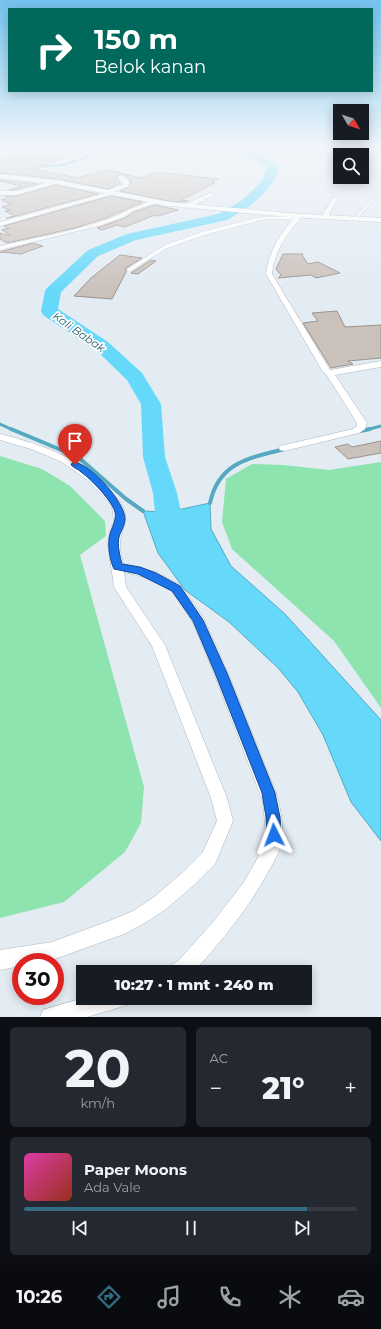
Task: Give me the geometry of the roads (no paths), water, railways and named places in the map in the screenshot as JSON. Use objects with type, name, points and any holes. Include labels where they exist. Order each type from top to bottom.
[{"type":"street","points":[[0,224],[94,196]]},
{"type":"street","points":[[129,196],[184,206],[298,217],[381,220]]},
{"type":"street","points":[[184,206],[197,202],[207,196]]},
{"type":"street","points":[[326,218],[326,214],[335,198]]},
{"type":"street","points":[[0,248],[100,224],[122,216],[131,210],[154,202]]},
{"type":"street","points":[[284,448],[359,430],[362,427],[362,424],[329,372],[326,370],[270,274],[270,262],[298,217]]},
{"type":"street","points":[[329,372],[381,364]]},
{"type":"street","points":[[0,437],[34,447],[66,460],[84,470],[107,493],[117,506],[120,521],[114,538],[114,553],[118,567],[120,587],[158,645],[219,798],[225,821],[210,858],[160,903],[139,917],[117,927],[52,951],[0,960]]},
{"type":"street","points":[[118,567],[146,573],[176,588],[198,620],[221,673],[268,793],[273,817],[274,835],[270,852],[261,870],[220,929],[188,965]]},
{"type":"street","points":[[50,1017],[94,1005]]},
{"type":"lane","points":[[355,219],[371,201]]},
{"type":"lane","points":[[129,270],[165,247],[201,234],[264,218],[298,217]]},
{"type":"water","points":[[210,503],[211,529],[231,566],[285,614],[381,720],[381,841],[351,802],[323,735],[298,692],[278,668],[229,622],[185,590],[158,553],[143,511],[168,512]]},
{"type":"waterway","name":"Kali Babak","points":[[168,512],[165,493],[154,457],[151,404],[135,377],[102,346],[49,311],[53,291],[93,253],[132,237],[222,217],[245,204],[253,196]]},
{"type":"waterway","points":[[0,424],[13,430]]},
{"type":"waterway","points":[[369,429],[381,426]]},
{"type":"waterway","points":[[11,429],[78,457],[126,499],[143,511]]},
{"type":"waterway","points":[[360,431],[369,429]]},
{"type":"waterway","points":[[210,503],[214,489],[228,470],[248,459],[285,449]]}]
